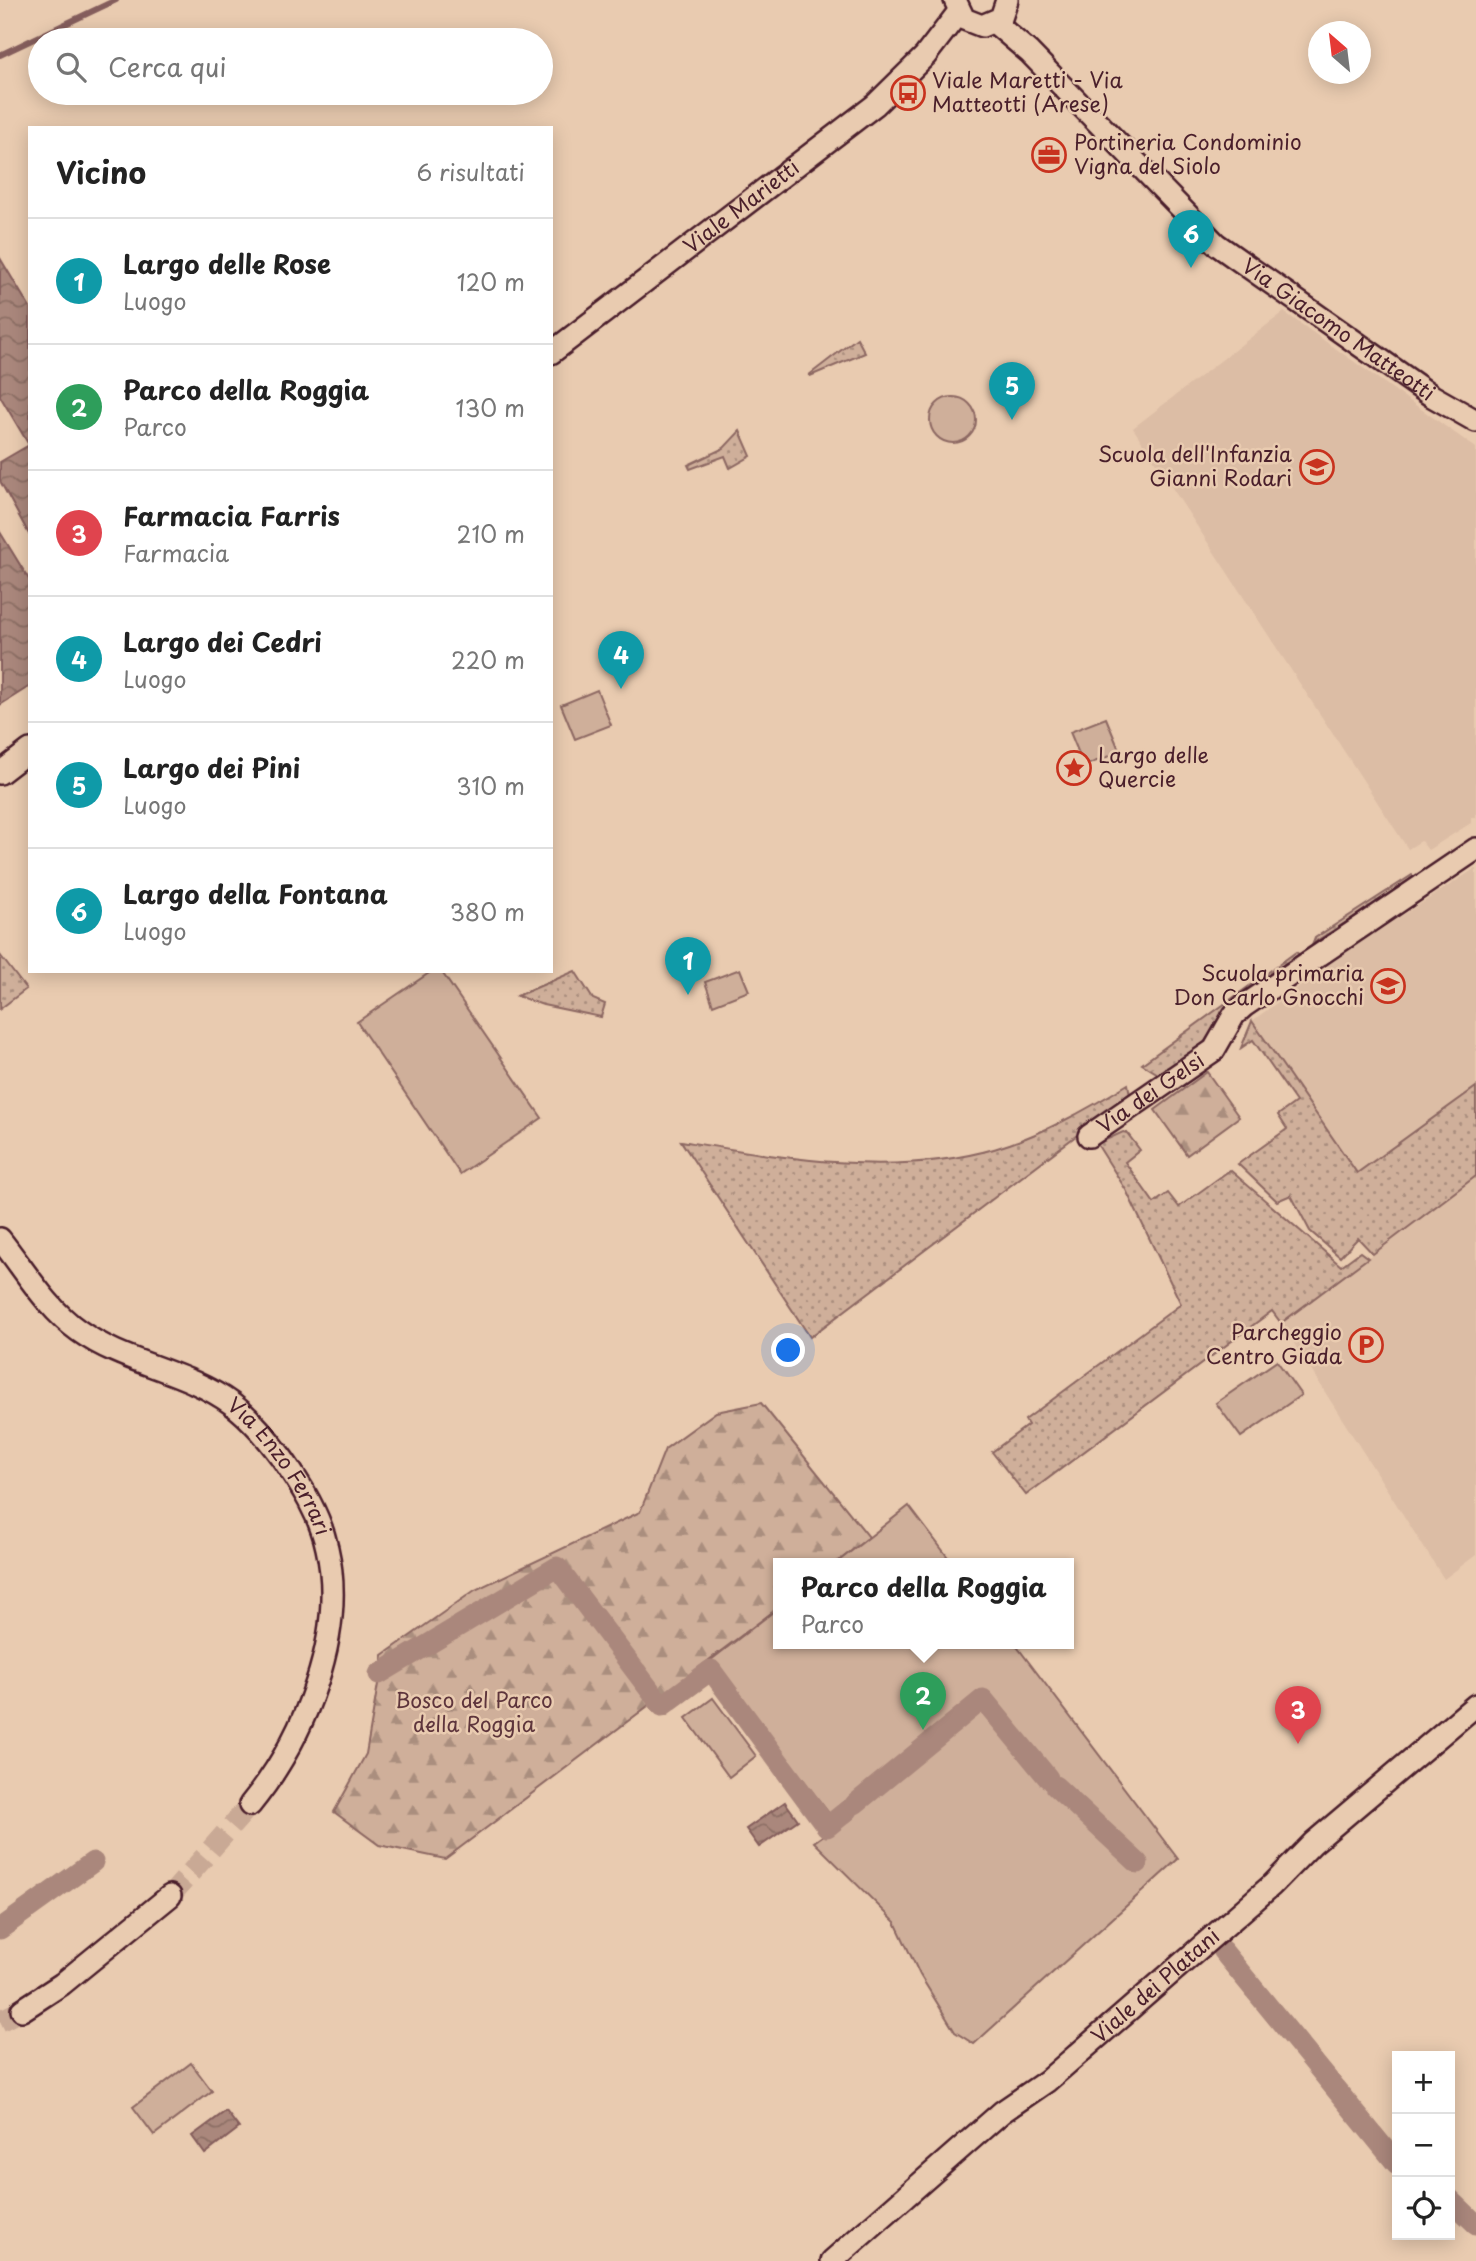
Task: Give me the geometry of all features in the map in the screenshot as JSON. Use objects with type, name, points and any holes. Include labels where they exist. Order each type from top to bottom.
[{"type":"street","points":[[961,12],[982,26],[1002,11]]},
{"type":"street","name":"Via Giacomo Matteotti","points":[[1002,11],[1029,52],[1216,244],[1432,397],[1476,421]]},
{"type":"street","name":"Viale Marietti","points":[[553,351],[875,105],[925,56],[961,12]]},
{"type":"street","points":[[0,773],[28,752]]},
{"type":"street","name":"Via dei Gelsi","points":[[1089,1136],[1214,1050],[1234,1015],[1244,1006],[1476,849]]},
{"type":"street","name":"Via Enzo Ferrari","points":[[0,1238],[62,1318],[79,1332],[103,1345],[211,1390],[247,1416],[291,1471],[312,1507],[330,1564],[329,1617],[321,1660],[302,1724],[286,1757],[250,1805]]},
{"type":"street","name":"Viale dei Platani","points":[[832,2261],[1002,2112],[1058,2072],[1272,1885],[1313,1843],[1476,1705]]},
{"type":"street","points":[[22,2010],[62,1984],[170,1896]]},
{"type":"shaded area","name":"Scuola dell'Infanzia Gianni Rodari","points":[[1284,312],[1476,448],[1476,817],[1471,817],[1471,823],[1428,850],[1421,841],[1408,849],[1133,428]]},
{"type":"shaded area","name":"Scuola primaria Don Carlo Gnocchi","points":[[1476,868],[1476,1087],[1357,1173],[1252,1021],[1349,950]]},
{"type":"shaded area","name":"Parcheggio Centro Giada","points":[[1476,1176],[1476,1555],[1444,1579],[1281,1323]]},
{"type":"green space","points":[[857,338],[865,353],[809,375]]},
{"type":"green space","points":[[953,397],[969,404],[976,420],[969,436],[953,443],[937,436],[930,420],[937,404]]},
{"type":"green space","points":[[740,431],[751,456],[730,468],[725,456],[690,469],[688,465],[724,448]]},
{"type":"green space","points":[[597,690],[611,725],[575,739],[561,705]]},
{"type":"green space","points":[[1106,718],[1120,752],[1084,766],[1070,732]]},
{"type":"green space","points":[[1412,875],[1415,879],[1411,882],[1313,943],[1315,938]]},
{"type":"green space","points":[[1296,952],[1301,956],[1227,1008],[1200,1049],[1160,1075],[1142,1064]]},
{"type":"green space","points":[[0,955],[26,989],[0,1009]]},
{"type":"green space","points":[[740,969],[749,991],[713,1005],[705,982]]},
{"type":"green space","points":[[575,971],[593,999],[605,1004],[601,1017],[543,1005],[517,996]]},
{"type":"green space","points":[[429,973],[442,973],[542,1118],[460,1174],[357,1022]]},
{"type":"green space","points":[[1252,1021],[1357,1173],[1476,1087],[1476,1176],[1373,1254],[1358,1238],[1340,1257],[1310,1231],[1291,1195],[1277,1201],[1238,1164],[1287,1129],[1278,1115],[1296,1102],[1253,1040],[1241,1048]]},
{"type":"green space","points":[[1207,1072],[1239,1117],[1187,1155],[1155,1110]]},
{"type":"green space","points":[[1128,1084],[1130,1095],[810,1337],[681,1141],[798,1159],[838,1162],[877,1164],[955,1158],[1029,1137]]},
{"type":"green space","points":[[1123,1132],[1127,1133],[1140,1150],[1125,1162],[1154,1203],[1168,1193],[1179,1207],[1230,1170],[1341,1266],[1360,1252],[1368,1258],[1281,1323],[1272,1311],[1026,1495],[992,1452],[1028,1425],[1025,1420],[1181,1304],[1126,1190],[1097,1144]]},
{"type":"green space","points":[[1277,1361],[1301,1395],[1241,1437],[1216,1403]]},
{"type":"green space","name":"Bosco del Parco della Roggia","points":[[761,1403],[869,1537],[843,1558],[773,1558],[773,1612],[445,1859],[379,1845],[334,1812],[366,1754],[383,1655],[475,1590],[640,1512],[665,1449],[716,1412]]},
{"type":"green space","points":[[909,1506],[948,1558],[843,1558]]},
{"type":"green space","points":[[773,1612],[773,1649],[1019,1649],[1178,1859],[974,2044],[955,2032],[920,1975],[895,1922],[814,1842],[838,1825],[711,1660]]},
{"type":"green space","points":[[713,1698],[756,1756],[729,1777],[686,1718]]},
{"type":"green space","points":[[191,2063],[212,2091],[154,2135],[133,2107]]},
{"type":"water","points":[[0,258],[28,305],[28,443],[0,396]]},
{"type":"water","points":[[28,446],[28,532],[0,481],[0,462]]},
{"type":"water","points":[[0,532],[28,578],[28,687],[0,705]]},
{"type":"water","points":[[785,1802],[798,1820],[759,1847],[746,1829]]},
{"type":"water","points":[[226,2111],[239,2128],[205,2154],[192,2136]]},
{"type":"waterway","points":[[57,28],[116,0]]},
{"type":"waterway","points":[[0,55],[28,42]]},
{"type":"waterway","points":[[379,1674],[557,1567],[662,1706],[711,1670],[827,1827],[848,1810]]},
{"type":"waterway","points":[[855,1804],[983,1699],[1048,1778]]},
{"type":"waterway","points":[[1055,1786],[1138,1863]]},
{"type":"waterway","points":[[0,1929],[93,1862]]},
{"type":"waterway","points":[[1222,1950],[1392,2158]]},
{"type":"waterway","points":[[1455,2204],[1476,2224]]},
{"type":"tunnel","points":[[170,1896],[250,1805]]},
{"type":"tunnel","points":[[0,2021],[22,2010]]},
{"type":"place","name":"Viale Maretti - Via Matteotti (Arese)","points":[[908,93]]},
{"type":"place","name":"Portineria Condominio Vigna del Siolo","points":[[1049,155]]},
{"type":"place","name":"Largo della Fontana","points":[[1191,268]]},
{"type":"place","name":"Largo dei Pini","points":[[1012,420]]},
{"type":"place","name":"Scuola dell'Infanzia Gianni Rodari","points":[[1317,467]]},
{"type":"place","name":"Largo dei Cedri","points":[[621,689]]},
{"type":"place","name":"Largo delle Quercie","points":[[1074,768]]},
{"type":"place","name":"Scuola primaria Don Carlo Gnocchi","points":[[1388,986]]},
{"type":"place","name":"Largo delle Rose","points":[[688,995]]},
{"type":"place","name":"Parcheggio Centro Giada","points":[[1366,1345]]},
{"type":"place","name":"Parco della Roggia","points":[[923,1730]]},
{"type":"place","name":"Farmacia Farris","points":[[1298,1744]]}]
